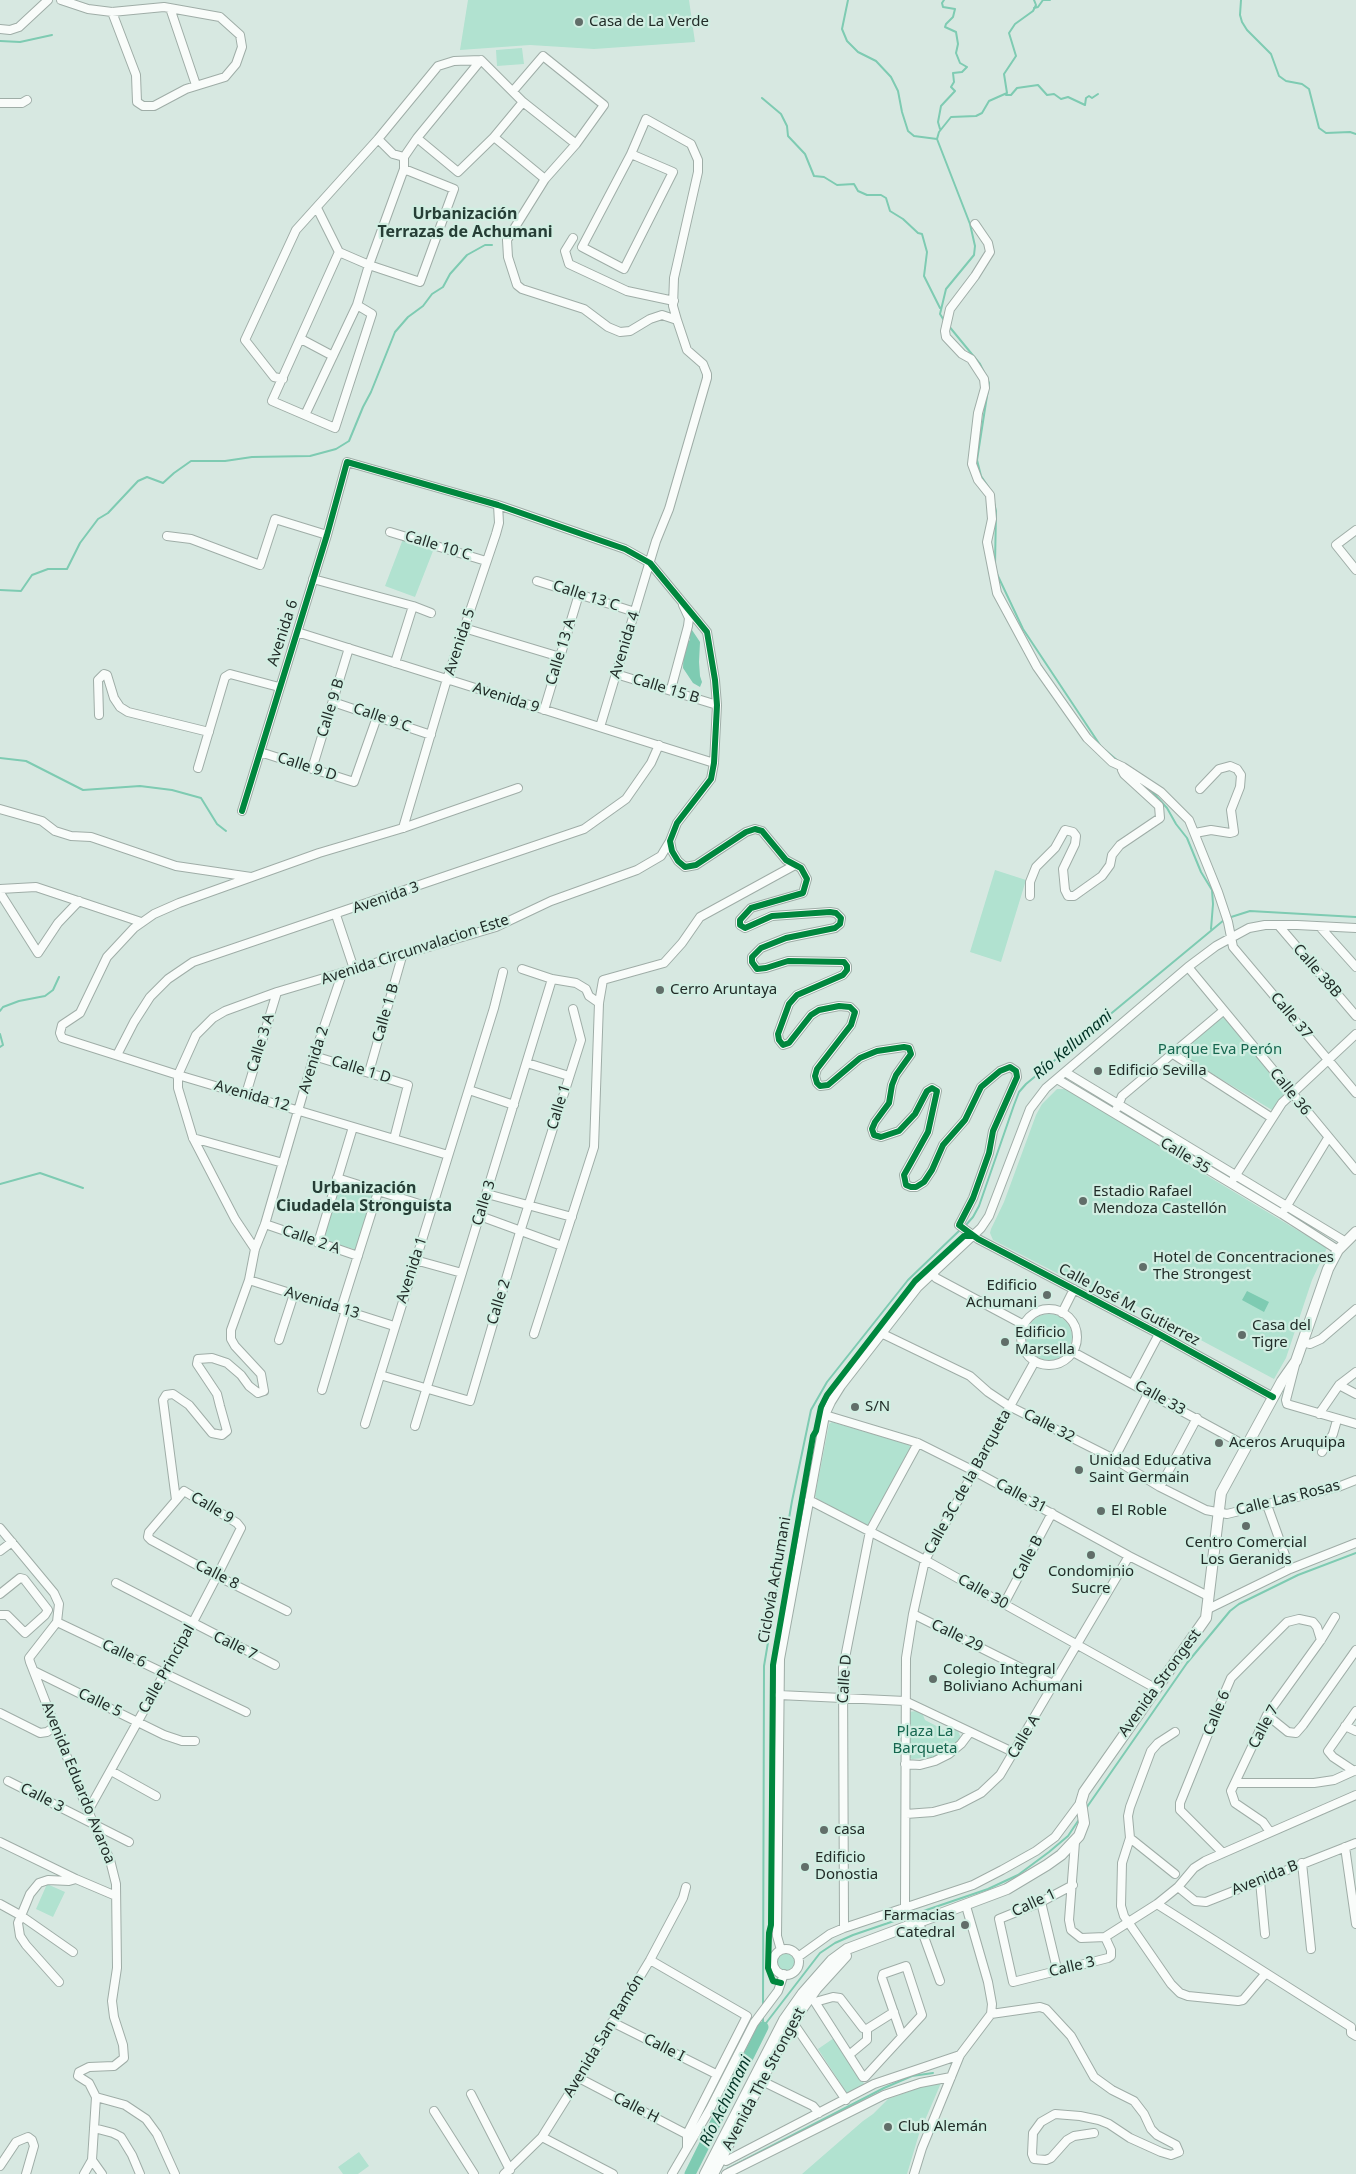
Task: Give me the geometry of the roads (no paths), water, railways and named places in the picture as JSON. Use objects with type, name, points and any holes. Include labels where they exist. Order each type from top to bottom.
[{"type":"main road","name":"Avenida Strongest","points":[[1082,1809],[1084,1792],[1155,1688],[1201,1627],[1208,1609],[1221,1493],[1273,1397],[1296,1361],[1321,1285],[1338,1250],[1356,1232]]},
{"type":"main road","points":[[1075,1842],[1082,1830],[1082,1809]]},
{"type":"main road","name":"Avenida The Strongest","points":[[705,2174],[717,2158],[787,2022],[840,1962],[861,1944],[966,1906],[1014,1885],[1047,1865],[1075,1842]]},
{"type":"main road","name":"Avenida The Strongest","points":[[714,2174],[717,2158]]},
{"type":"street","points":[[0,29],[10,30],[19,27],[48,0]]},
{"type":"street","points":[[61,0],[88,9],[112,12],[170,8],[220,17],[240,35],[242,47],[236,64],[224,77],[196,85],[154,106],[142,106],[137,102],[136,75],[112,12]]},
{"type":"street","points":[[170,8],[196,85]]},
{"type":"street","points":[[513,91],[544,56],[604,105],[576,144],[545,180],[507,240],[512,273],[517,284],[522,289],[584,309],[608,327],[620,332],[630,331],[650,319],[662,315],[677,320]]},
{"type":"street","points":[[305,415],[357,306],[369,265],[404,169],[404,157],[417,138],[481,60]]},
{"type":"street","points":[[283,379],[274,376],[245,340],[296,230],[378,139],[438,66],[454,61],[481,60],[523,102],[576,144]]},
{"type":"street","points":[[0,103],[22,103],[26,100]]},
{"type":"street","points":[[417,138],[458,172],[494,137],[523,102]]},
{"type":"street","name":"Avenida 4","points":[[600,728],[650,563],[669,509],[707,378],[703,364],[687,350],[677,320],[674,301],[674,278],[698,172],[698,160],[691,144],[646,119],[631,154]]},
{"type":"street","points":[[494,137],[545,180]]},
{"type":"street","points":[[378,139],[393,154],[404,157]]},
{"type":"street","points":[[631,154],[673,172],[624,269],[582,247],[631,154]]},
{"type":"street","points":[[317,208],[339,252],[369,265],[420,282],[454,189],[404,169]]},
{"type":"street","name":"Calle 37","points":[[975,224],[988,243],[990,252],[975,276],[950,309],[945,331],[946,337],[962,354],[971,359],[984,379],[985,388],[978,413],[972,464],[978,480],[990,495],[992,519],[987,542],[997,593],[1037,667],[1087,738],[1112,762],[1162,792],[1189,820],[1228,922],[1233,947],[1356,1093]]},
{"type":"street","points":[[573,238],[565,251],[569,264],[627,291],[674,301]]},
{"type":"street","points":[[339,252],[272,401],[335,428],[372,314],[357,306]]},
{"type":"street","points":[[301,339],[333,356]]},
{"type":"street","name":"Avenida 6","points":[[242,811],[327,534],[346,462],[498,505]]},
{"type":"street","points":[[498,505],[625,549],[650,563],[676,592],[689,618],[671,690]]},
{"type":"street","name":"Avenida 5","points":[[403,828],[447,679],[499,523],[498,505]]},
{"type":"street","points":[[167,536],[191,539],[260,565],[275,519],[327,534]]},
{"type":"street","points":[[1356,530],[1336,544],[1356,570]]},
{"type":"street","name":"Calle 10 C","points":[[390,532],[486,561]]},
{"type":"street","points":[[313,578],[414,606],[431,613]]},
{"type":"street","name":"Calle 13 C","points":[[537,581],[635,612]]},
{"type":"street","name":"Avenida Circunvalacion Este","points":[[178,1075],[196,1035],[213,1018],[225,1011],[277,992],[342,974],[403,953],[496,927],[551,901],[620,877],[661,856],[670,841],[677,823],[711,779],[714,763],[717,705],[712,654],[707,632],[676,592]]},
{"type":"street","name":"Calle 13 A","points":[[544,710],[579,594]]},
{"type":"street","points":[[395,663],[414,606]]},
{"type":"street","points":[[464,628],[560,657]]},
{"type":"street","name":"Avenida 9","points":[[297,632],[714,763]]},
{"type":"street","name":"Calle 9 B","points":[[312,768],[349,648]]},
{"type":"street","points":[[99,714],[98,680],[104,674],[107,675],[114,698],[120,707],[128,712],[209,732]]},
{"type":"street","points":[[198,768],[225,676],[230,674],[279,687]]},
{"type":"street","name":"Calle 15 B","points":[[616,674],[717,705]]},
{"type":"street","name":"Calle 9 C","points":[[333,702],[431,735]]},
{"type":"street","name":"Calle 9 D","points":[[260,752],[354,782],[377,717]]},
{"type":"street","name":"Avenida 3","points":[[117,1054],[150,997],[168,979],[193,962],[336,915],[584,829],[626,799],[651,763],[659,745]]},
{"type":"street","points":[[1195,833],[1211,830],[1234,832],[1231,810],[1240,787],[1241,775],[1237,769],[1230,766],[1219,769],[1200,789]]},
{"type":"street","points":[[1030,896],[1030,882],[1036,867],[1055,848],[1065,830],[1073,832],[1076,836],[1075,844],[1063,869],[1064,890],[1068,896],[1074,896],[1102,876],[1120,845],[1160,818],[1159,806],[1124,774],[1123,767]]},
{"type":"street","points":[[0,889],[36,887],[141,922],[179,903],[319,853],[403,828],[518,788]]},
{"type":"street","points":[[0,809],[42,820],[55,831],[70,836],[92,838],[176,866],[252,877]]},
{"type":"street","points":[[670,841],[678,861],[685,867],[696,865],[746,832],[755,829],[762,831],[786,860],[795,864]]},
{"type":"street","points":[[534,1334],[594,1147],[599,1003],[602,980],[664,963],[682,943],[700,917],[795,864]]},
{"type":"street","name":"Calle José M. Gutierrez","points":[[795,864],[801,868],[807,879],[803,893],[751,908],[740,920],[740,925],[745,928],[772,916],[830,912],[836,913],[841,918],[840,924],[835,928],[786,938],[761,948],[752,957],[752,962],[757,969],[766,968],[788,960],[844,962],[847,966],[847,970],[843,975],[797,995],[789,1004],[778,1034],[783,1045],[789,1043],[811,1015],[819,1010],[839,1006],[850,1007],[855,1012],[851,1025],[817,1069],[816,1083],[820,1086],[828,1085],[860,1058],[877,1051],[909,1048],[911,1054],[896,1075],[889,1103],[875,1122],[872,1130],[874,1135],[881,1137],[899,1131],[915,1114],[927,1090],[932,1088],[937,1090],[928,1132],[904,1175],[906,1185],[916,1187],[924,1182],[932,1170],[943,1145],[965,1120],[981,1087],[1000,1071],[1010,1067],[1016,1072],[1017,1077],[993,1131],[989,1153],[973,1198],[959,1225],[970,1234],[1273,1397]]},
{"type":"street","points":[[0,893],[38,952],[58,923],[79,901]]},
{"type":"street","points":[[336,915],[354,969]]},
{"type":"street","name":"Avenida 12","points":[[141,922],[107,957],[80,1013],[62,1025],[60,1033],[62,1038],[178,1075],[448,1155]]},
{"type":"street","points":[[781,1950],[777,1936],[780,1659],[825,1415],[841,1386],[918,1288],[989,1216],[1030,1109],[1036,1099],[1057,1079],[1188,967],[1231,937],[1248,928],[1266,925],[1297,925],[1321,928],[1356,928]]},
{"type":"street","name":"Calle 38B","points":[[1279,926],[1356,1016]]},
{"type":"street","points":[[1321,928],[1356,967]]},
{"type":"street","name":"Calle 1 B","points":[[369,1072],[403,953]]},
{"type":"street","name":"Calle 36","points":[[1188,967],[1356,1170]]},
{"type":"street","points":[[522,969],[552,979],[576,983],[586,989],[589,996],[599,1003]]},
{"type":"street","name":"Avenida 1","points":[[365,1424],[503,972]]},
{"type":"street","name":"Avenida 2","points":[[176,1500],[163,1400],[166,1395],[172,1394],[189,1405],[212,1433],[222,1435],[227,1430],[217,1394],[197,1364],[198,1359],[212,1358],[227,1363],[258,1393],[264,1391],[261,1374],[235,1346],[231,1339],[249,1280],[255,1249],[265,1224],[314,1056],[342,974]]},
{"type":"street","name":"Calle 3","points":[[415,1426],[552,979]]},
{"type":"street","name":"Calle 3 A","points":[[246,1094],[277,992]]},
{"type":"street","name":"Calle 1","points":[[529,1204],[582,1040],[573,1009]]},
{"type":"street","points":[[1114,1113],[1122,1096],[1223,1011]]},
{"type":"street","points":[[1231,1183],[1272,1118],[1291,1093],[1356,1034]]},
{"type":"street","points":[[1173,1054],[1272,1118]]},
{"type":"street","name":"Calle 1 D","points":[[314,1056],[408,1085],[394,1139]]},
{"type":"street","points":[[526,1063],[569,1076]]},
{"type":"street","name":"Calle 35","points":[[1065,1072],[1346,1242]]},
{"type":"street","points":[[178,1075],[178,1088],[193,1138],[235,1219],[255,1249]]},
{"type":"street","name":"Calle 35","points":[[1057,1079],[1282,1214],[1338,1250]]},
{"type":"street","points":[[468,1090],[514,1105]]},
{"type":"street","points":[[318,1243],[353,1127]]},
{"type":"street","points":[[1161,1141],[1166,1132]]},
{"type":"street","points":[[193,1138],[283,1163]]},
{"type":"street","points":[[1282,1214],[1328,1138]]},
{"type":"street","points":[[1190,1159],[1196,1150]]},
{"type":"street","points":[[337,1178],[432,1208]]},
{"type":"street","name":"Calle 2 A","points":[[322,1390],[358,1256],[378,1192]]},
{"type":"street","points":[[487,1194],[572,1217]]},
{"type":"street","name":"Calle 2","points":[[427,1388],[470,1401],[529,1204]]},
{"type":"street","points":[[480,1216],[562,1246]]},
{"type":"street","name":"Calle 2 A","points":[[265,1224],[358,1256]]},
{"type":"street","points":[[415,1260],[462,1272]]},
{"type":"street","points":[[932,1273],[936,1278],[1024,1325]]},
{"type":"street","name":"Avenida 13","points":[[249,1280],[394,1326]]},
{"type":"street","points":[[1062,1313],[1074,1290]]},
{"type":"street","points":[[279,1340],[294,1294]]},
{"type":"street","points":[[1302,1342],[1310,1344],[1321,1339],[1356,1309]]},
{"type":"street","points":[[1054,1310],[1062,1313],[1069,1318],[1077,1334],[1073,1352],[1060,1363],[1052,1365],[1035,1361],[1023,1348],[1021,1340],[1024,1325],[1038,1312],[1054,1310]]},
{"type":"street","name":"Calle 32","points":[[883,1334],[970,1376],[1009,1406],[1114,1459],[1160,1487],[1206,1510],[1218,1513]]},
{"type":"street","points":[[1133,1383],[1159,1334]]},
{"type":"street","name":"Calle 33","points":[[1073,1352],[1246,1446]]},
{"type":"street","name":"Calle 3C de la Barqueta","points":[[905,1907],[906,1658],[913,1614],[925,1560],[1035,1361]]},
{"type":"street","points":[[1296,1361],[1286,1400],[1287,1404],[1356,1424]]},
{"type":"street","points":[[1319,1414],[1339,1385],[1356,1372]]},
{"type":"street","points":[[380,1375],[427,1388]]},
{"type":"street","points":[[1339,1385],[1356,1394]]},
{"type":"street","points":[[1114,1459],[1149,1392]]},
{"type":"street","name":"Calle 31","points":[[825,1415],[918,1443],[1208,1596]]},
{"type":"street","points":[[1160,1487],[1197,1418]]},
{"type":"street","points":[[1322,1452],[1334,1434],[1337,1420]]},
{"type":"street","name":"Calle D","points":[[844,1928],[843,1668],[870,1532],[918,1443]]},
{"type":"street","name":"Calle Las Rosas","points":[[1218,1513],[1227,1514],[1338,1487],[1356,1480]]},
{"type":"street","name":"Calle 9","points":[[176,1500],[184,1491],[239,1525]]},
{"type":"street","name":"Calle 8","points":[[176,1500],[149,1532],[148,1537],[217,1576],[287,1611]]},
{"type":"street","name":"Calle 30","points":[[809,1500],[925,1560],[1155,1688]]},
{"type":"street","points":[[1267,1504],[1290,1569]]},
{"type":"street","name":"Calle B","points":[[1004,1604],[1052,1513]]},
{"type":"street","name":"Calle Principal","points":[[88,1811],[192,1624],[241,1528],[239,1525]]},
{"type":"street","points":[[0,1528],[54,1593],[59,1604],[57,1622],[29,1658],[34,1671]]},
{"type":"street","points":[[0,1551],[12,1542]]},
{"type":"street","points":[[1208,1609],[1290,1569],[1356,1543]]},
{"type":"street","name":"Calle A","points":[[906,1814],[933,1812],[958,1805],[981,1793],[1000,1775],[1015,1753],[1129,1556]]},
{"type":"street","points":[[0,1594],[20,1578],[24,1579],[48,1610],[25,1633],[6,1615],[0,1615]]},
{"type":"street","name":"Calle 7","points":[[116,1584],[275,1665]]},
{"type":"street","name":"Calle 29","points":[[913,1614],[1055,1685]]},
{"type":"street","name":"Calle 7","points":[[1270,1832],[1263,1822],[1232,1800],[1231,1791],[1267,1716],[1335,1617]]},
{"type":"street","name":"Calle 6","points":[[1223,1853],[1180,1810],[1180,1803],[1231,1678],[1287,1622],[1299,1619],[1313,1622],[1317,1627],[1321,1640]]},
{"type":"street","name":"Calle 6","points":[[57,1622],[246,1712]]},
{"type":"street","points":[[1267,1716],[1288,1732],[1296,1732],[1356,1650]]},
{"type":"street","name":"Calle 5","points":[[34,1671],[175,1739],[195,1741]]},
{"type":"street","name":"Avenida Eduardo Avaroa","points":[[34,1671],[54,1727],[114,1871],[117,1968],[112,2000],[114,2017],[123,2045],[124,2058],[114,2066],[89,2067],[79,2072],[78,2076],[89,2084],[96,2097]]},
{"type":"street","points":[[779,1695],[905,1701],[1015,1753]]},
{"type":"street","points":[[1355,1770],[1333,1757],[1328,1751],[1356,1711]]},
{"type":"street","points":[[0,1714],[40,1733],[47,1732],[54,1727]]},
{"type":"street","points":[[1345,1726],[1356,1731]]},
{"type":"street","points":[[905,1764],[935,1761],[949,1754],[961,1744],[970,1732]]},
{"type":"street","points":[[1175,1732],[1158,1743],[1152,1751],[1130,1806],[1128,1816],[1130,1838],[1122,1863],[1122,1906],[1127,1922],[1170,1984],[1180,1993],[1196,1997],[1243,2000],[1266,1973]]},
{"type":"street","points":[[1236,1783],[1314,1783],[1334,1780],[1355,1770]]},
{"type":"street","points":[[110,1771],[156,1796]]},
{"type":"street","name":"Calle 3","points":[[8,1781],[129,1842]]},
{"type":"street","points":[[1075,1842],[1069,1920],[1071,1930],[1081,1938],[1105,1937],[1157,1904],[1178,1887],[1194,1868],[1223,1853],[1356,1795]]},
{"type":"street","name":"Avenida Strongest","points":[[798,1957],[830,1934],[844,1928],[973,1885],[1036,1851],[1082,1809]]},
{"type":"street","points":[[1130,1838],[1175,1874]]},
{"type":"street","points":[[0,1842],[116,1896]]},
{"type":"street","name":"Avenida B","points":[[1178,1887],[1195,1901],[1202,1902],[1356,1843]]},
{"type":"street","points":[[1345,1848],[1356,1924]]},
{"type":"street","points":[[1302,1864],[1311,1949]]},
{"type":"street","points":[[59,1982],[20,1936],[18,1923],[30,1894],[39,1884],[48,1880],[69,1882],[76,1879]]},
{"type":"street","points":[[1260,1881],[1265,1934]]},
{"type":"street","name":"Calle 1","points":[[1013,1982],[999,1919],[1040,1902],[1073,1885]]},
{"type":"street","name":"Avenida San Ramón","points":[[507,2172],[542,2137],[650,1960],[684,1898],[686,1887]]},
{"type":"street","points":[[1040,1902],[1057,1969]]},
{"type":"street","points":[[0,1904],[20,1915],[73,1952]]},
{"type":"street","points":[[1157,1904],[1353,2025],[1351,2032],[1356,2036]]},
{"type":"street","points":[[914,2174],[922,2148],[960,2055],[991,2014],[992,2004],[988,1982],[966,1906]]},
{"type":"street","points":[[918,1923],[940,1980]]},
{"type":"street","name":"Calle 3","points":[[1013,1982],[1057,1969],[1108,1958],[1111,1956],[1111,1950],[1105,1937]]},
{"type":"street","points":[[781,1950],[791,1950],[798,1957],[797,1969],[791,1974],[777,1971],[774,1964],[775,1956],[781,1950]]},
{"type":"street","points":[[650,1960],[747,2016],[716,2074],[687,2147],[672,2174]]},
{"type":"street","points":[[809,1998],[864,2077],[922,2015],[906,1966],[882,1976],[902,2036]]},
{"type":"street","points":[[690,2136],[754,2023],[778,1991],[784,1974]]},
{"type":"street","points":[[809,1998],[840,1998],[863,2028],[867,2029]]},
{"type":"street","points":[[991,2014],[1040,2007],[1046,2009],[1071,2036],[1094,2077],[1112,2090],[1134,2101],[1144,2114],[1151,2129],[1157,2135],[1176,2145],[1179,2152],[1171,2155],[1161,2152],[1130,2138],[1109,2124],[1099,2120],[1055,2114],[1041,2122],[1033,2133],[1032,2154],[1034,2158],[1046,2160],[1051,2158],[1067,2140],[1074,2136],[1094,2133]]},
{"type":"street","points":[[867,2029],[894,2012]]},
{"type":"street","name":"Calle I","points":[[612,2022],[716,2074]]},
{"type":"street","points":[[787,2022],[796,2027],[846,2100]]},
{"type":"street","points":[[849,2055],[867,2040],[867,2029]]},
{"type":"street","points":[[717,2158],[726,2161],[889,2078],[915,2072],[960,2055]]},
{"type":"street","points":[[726,2174],[884,2095],[920,2083],[951,2077]]},
{"type":"street","name":"Calle H","points":[[579,2078],[690,2136]]},
{"type":"street","points":[[758,2079],[812,2106],[819,2113]]},
{"type":"street","points":[[471,2094],[507,2172]]},
{"type":"street","points":[[84,2174],[92,2160],[96,2097],[125,2106],[146,2119],[153,2127],[175,2174]]},
{"type":"street","points":[[434,2111],[474,2174]]},
{"type":"street","points":[[94,2128],[121,2137],[132,2155],[140,2174]]},
{"type":"street","points":[[0,2166],[16,2142],[28,2137],[32,2140],[34,2146],[26,2174]]},
{"type":"street","points":[[542,2137],[614,2174]]},
{"type":"street","points":[[92,2160],[102,2174]]},
{"type":"waterway","points":[[848,0],[842,29],[847,41],[858,52],[876,61],[891,77],[898,91],[908,131],[914,136],[937,139]]},
{"type":"waterway","points":[[940,129],[938,122],[941,106],[955,91],[951,87],[954,82],[953,73],[962,72],[967,67],[960,63],[956,53],[958,44],[956,32],[945,27],[953,17],[955,9],[943,7],[942,3],[944,0]]},
{"type":"waterway","points":[[945,322],[940,314],[946,289],[974,255],[975,246],[970,224],[937,139],[939,132],[951,117],[976,116],[982,113],[989,101],[1007,93],[1004,74],[1016,56],[1009,33],[1015,24],[1033,11],[1036,5],[1034,0]]},
{"type":"waterway","points":[[1034,8],[1038,7],[1043,0]]},
{"type":"waterway","points":[[1044,0],[1050,0]]},
{"type":"waterway","points":[[1241,0],[1240,15],[1242,22],[1247,30],[1271,54],[1279,76],[1286,81],[1302,84],[1309,89],[1319,128],[1326,133],[1350,132],[1356,134]]},
{"type":"waterway","points":[[0,41],[20,42],[52,35]]},
{"type":"waterway","points":[[1006,95],[1011,95],[1017,88],[1038,85],[1047,95],[1054,94],[1061,99],[1068,97],[1085,105],[1086,98],[1089,96],[1092,98],[1098,94]]},
{"type":"waterway","points":[[762,98],[781,114],[787,126],[788,136],[805,154],[814,176],[824,177],[837,185],[854,184],[858,191],[867,195],[881,195],[886,198],[890,211],[903,219],[918,233],[922,234],[927,252],[924,276],[940,308]]},
{"type":"waterway","points":[[0,590],[21,591],[32,575],[48,569],[67,569],[80,543],[98,519],[108,513],[138,481],[147,477],[163,483],[191,461],[310,456],[336,449],[349,441],[395,332],[408,317],[423,306],[432,294],[443,287],[450,274],[467,255],[485,245],[492,245]]},
{"type":"waterway","points":[[948,325],[980,364],[989,383],[977,460],[981,476],[991,491]]},
{"type":"waterway","points":[[994,503],[996,511],[995,565]]},
{"type":"waterway","points":[[997,574],[1023,629],[1100,745]]},
{"type":"waterway","points":[[1105,750],[1118,761]]},
{"type":"waterway","points":[[0,758],[26,761],[83,790],[140,786],[172,790],[201,798],[217,824],[226,831]]},
{"type":"waterway","points":[[1148,787],[1167,808],[1187,838],[1201,872],[1212,890],[1211,929]]},
{"type":"waterway","name":"Río Kellumani","points":[[1228,918],[1250,911],[1356,917]]},
{"type":"waterway","name":"Río Kellumani","points":[[965,1226],[979,1206],[1019,1092],[1026,1084],[1224,920]]},
{"type":"waterway","points":[[0,1011],[3,1007],[19,1001],[45,996],[53,990],[59,977]]},
{"type":"waterway","points":[[0,1034],[3,1045],[0,1047]]},
{"type":"waterway","points":[[0,1184],[40,1173],[83,1188]]},
{"type":"waterway","name":"Río Kellumani","points":[[763,2007],[764,1666],[792,1501],[811,1410],[827,1382],[908,1280],[961,1229]]},
{"type":"waterway","points":[[1087,1807],[1187,1663],[1230,1611],[1239,1604],[1298,1575],[1356,1553]]},
{"type":"waterway","points":[[763,2027],[820,1953],[835,1943],[853,1935],[988,1889],[1018,1875],[1068,1836],[1080,1818]]},
{"type":"waterway","name":"Río Kellumani","points":[[763,2017],[763,2027]]},
{"type":"waterway","name":"Río Achumani","points":[[690,2174],[763,2027]]},
{"type":"waterway","points":[[727,2169],[884,2088],[912,2076],[933,2073]]},
{"type":"place","name":"Casa de La Verde","points":[[579,22]]},
{"type":"place","name":"Cerro Aruntaya","points":[[660,990]]},
{"type":"place","name":"Edificio Sevilla","points":[[1098,1071]]},
{"type":"place","name":"Estadio Rafael Mendoza Castellón","points":[[1083,1201]]},
{"type":"place","name":"Hotel de Concentraciones The Strongest","points":[[1143,1267]]},
{"type":"place","name":"Edificio Achumani","points":[[1047,1295]]},
{"type":"place","name":"Casa del Tigre","points":[[1242,1335]]},
{"type":"place","name":"Edificio Marsella","points":[[1005,1342]]},
{"type":"place","name":"S/N","points":[[855,1407]]},
{"type":"place","name":"Aceros Aruquipa","points":[[1219,1443]]},
{"type":"place","name":"Unidad Educativa Saint Germain","points":[[1079,1470]]},
{"type":"place","name":"El Roble","points":[[1101,1511]]},
{"type":"place","name":"Centro Comercial Los Geranids","points":[[1246,1526]]},
{"type":"place","name":"Condominio Sucre","points":[[1091,1555]]},
{"type":"place","name":"Colegio Integral Boliviano Achumani","points":[[933,1679]]},
{"type":"place","name":"casa","points":[[824,1830]]},
{"type":"place","name":"Edificio Donostia","points":[[805,1867]]},
{"type":"place","name":"Farmacias Catedral","points":[[965,1925]]},
{"type":"place","name":"Club Alemán","points":[[888,2127]]},
{"type":"district","name":"Urbanización Terrazas de Achumani","points":[[465,223]]},
{"type":"district","name":"Urbanización Ciudadela Stronguista","points":[[364,1197]]},
{"type":"park label","name":"Parque Eva Perón","points":[[1220,1050]]},
{"type":"park label","name":"Plaza La Barqueta","points":[[925,1740]]}]
